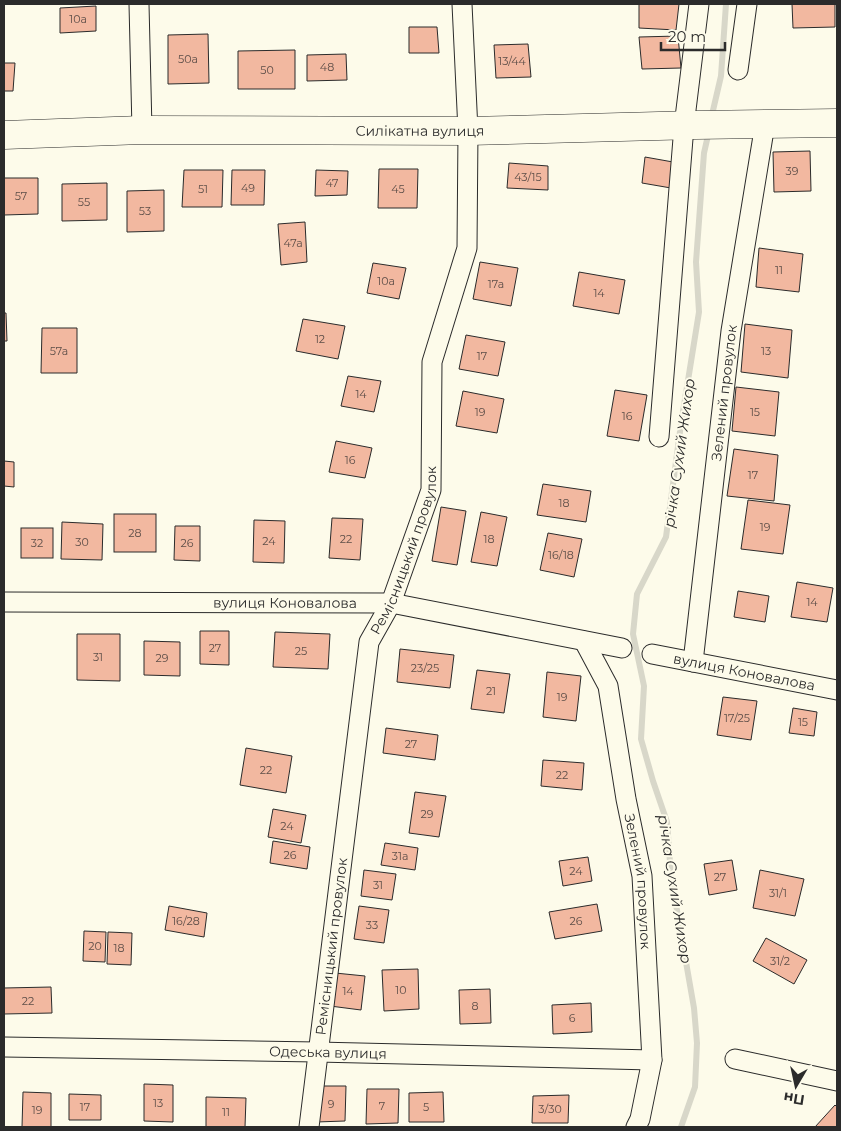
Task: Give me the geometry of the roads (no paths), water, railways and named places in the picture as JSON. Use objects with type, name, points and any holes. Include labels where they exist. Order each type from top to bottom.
[{"type":"main road","name":"Силікатна вулиця","points":[[4,134],[142,130],[468,131],[837,123]]},
{"type":"street","points":[[139,4],[142,130]]},
{"type":"street","name":"Ремісницький провулок","points":[[309,1127],[370,642],[391,603],[431,490],[432,362],[467,248],[468,131],[462,4]]},
{"type":"street","points":[[659,437],[690,125],[699,4]]},
{"type":"street","points":[[738,70],[747,4]]},
{"type":"street","name":"Зелений провулок","points":[[693,662],[731,331],[765,124]]},
{"type":"street","name":"вулиця Коновалова","points":[[4,602],[391,603],[622,648]]},
{"type":"street","name":"Зелений провулок","points":[[584,641],[608,686],[626,799],[642,876],[652,1060],[640,1119],[636,1127]]},
{"type":"street","name":"вулиця Коновалова","points":[[652,654],[837,690]]},
{"type":"street","name":"Одеська вулиця","points":[[4,1047],[652,1060]]},
{"type":"street","points":[[734,1059],[837,1081]]},
{"type":"waterway","name":"річка Сухий Жихор","points":[[711,119],[721,76],[726,4]]},
{"type":"waterway","name":"річка Сухий Жихор","points":[[681,1127],[695,1087],[697,1043],[694,1008],[671,876],[667,822],[641,739],[644,686],[633,634],[637,594],[666,537],[681,424],[699,312],[696,262],[704,153],[709,131]]}]
